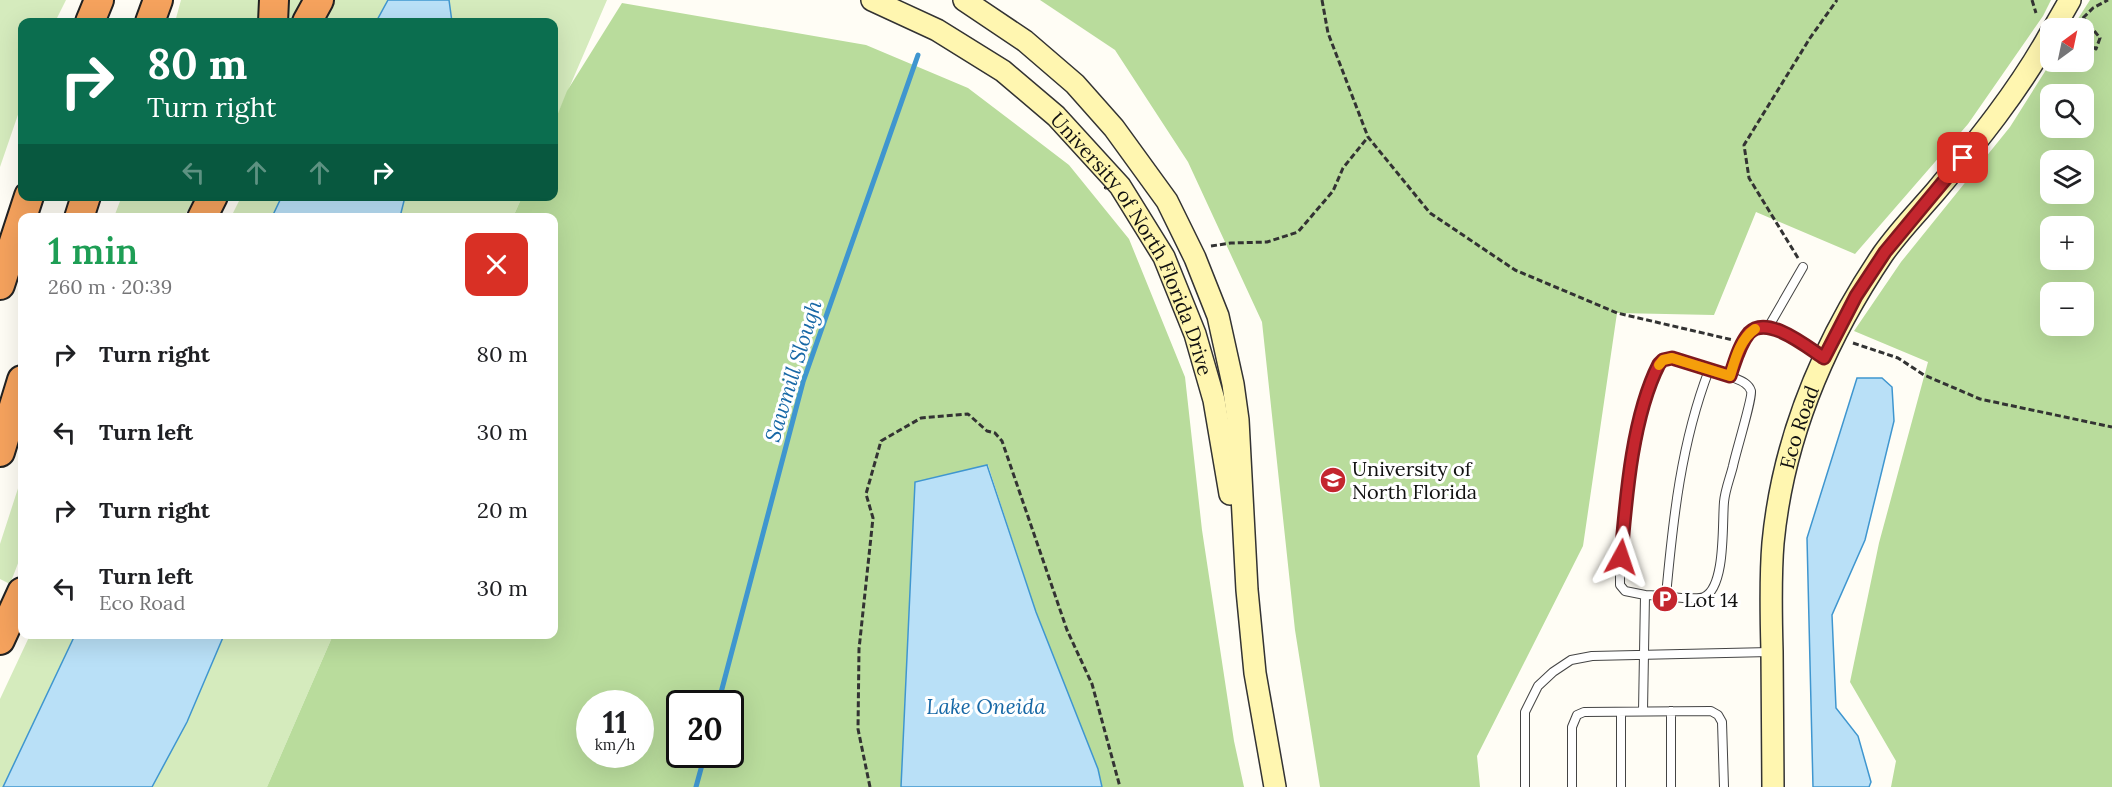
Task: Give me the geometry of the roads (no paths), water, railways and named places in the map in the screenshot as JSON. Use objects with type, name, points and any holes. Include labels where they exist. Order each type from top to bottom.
[{"type":"highway","points":[[92,18],[99,0]]},
{"type":"highway","points":[[151,18],[158,0]]},
{"type":"highway","points":[[273,18],[274,0]]},
{"type":"highway","points":[[309,18],[318,0]]},
{"type":"highway","points":[[0,264],[18,219]]},
{"type":"highway","points":[[0,285],[18,226]]},
{"type":"highway","points":[[0,452],[18,393]]},
{"type":"highway","points":[[0,640],[18,601]]},
{"type":"street","name":"University of North Florida Drive","points":[[872,0],[937,30],[1003,71],[1056,116],[1120,186],[1168,266],[1195,334],[1214,400],[1247,590]]},
{"type":"street","name":"University of North Florida Drive","points":[[964,0],[1025,41],[1075,84],[1114,128],[1167,201],[1192,250],[1218,316],[1233,384],[1238,420],[1247,590],[1255,673],[1275,787]]},
{"type":"street","points":[[2060,18],[2070,0]]},
{"type":"street","name":"Eco Road","points":[[1773,787],[1771,599],[1773,542],[1791,447],[1802,412],[1834,336],[1856,296],[1885,252],[1976,141],[2040,50]]},
{"type":"lane","points":[[1769,326],[1803,267]]},
{"type":"lane","points":[[1730,376],[1744,342],[1750,333],[1759,327],[1769,326],[1824,358]]},
{"type":"lane","points":[[1672,358],[1709,370],[1745,383],[1751,389],[1752,398],[1724,499],[1717,580],[1711,593],[1702,598],[1645,595],[1625,591],[1620,585],[1628,486],[1644,404],[1655,372],[1663,360],[1672,358]]},
{"type":"lane","points":[[1666,596],[1671,538],[1686,440],[1709,370]]},
{"type":"lane","points":[[1643,711],[1645,595]]},
{"type":"lane","points":[[1525,787],[1525,712],[1538,686],[1571,660],[1592,656],[1772,652]]},
{"type":"lane","points":[[1671,711],[1671,787]]},
{"type":"lane","points":[[1572,787],[1572,727],[1575,718],[1584,712],[1711,711],[1718,715],[1722,722],[1724,787]]},
{"type":"lane","points":[[1621,712],[1621,787]]},
{"type":"water","points":[[388,0],[449,0],[451,18],[378,18]]},
{"type":"water","points":[[280,201],[404,201],[401,213],[274,213]]},
{"type":"water","points":[[1857,378],[1882,378],[1892,387],[1894,421],[1865,540],[1832,615],[1836,708],[1858,736],[1871,782],[1869,787],[1813,787],[1807,538]]},
{"type":"water","name":"Lake Oneida","points":[[987,465],[1036,612],[1098,769],[1102,787],[901,787],[915,482]]},
{"type":"water","points":[[73,639],[222,639],[187,722],[152,787],[3,787]]},
{"type":"waterway","name":"Sawmill Slough","points":[[722,690],[803,382],[918,55]]},
{"type":"waterway","name":"Sawmill Slough","points":[[696,787],[701,768]]},
{"type":"place","name":"University of North Florida","points":[[1333,480]]},
{"type":"place","name":"Lot 14","points":[[1665,599]]}]
